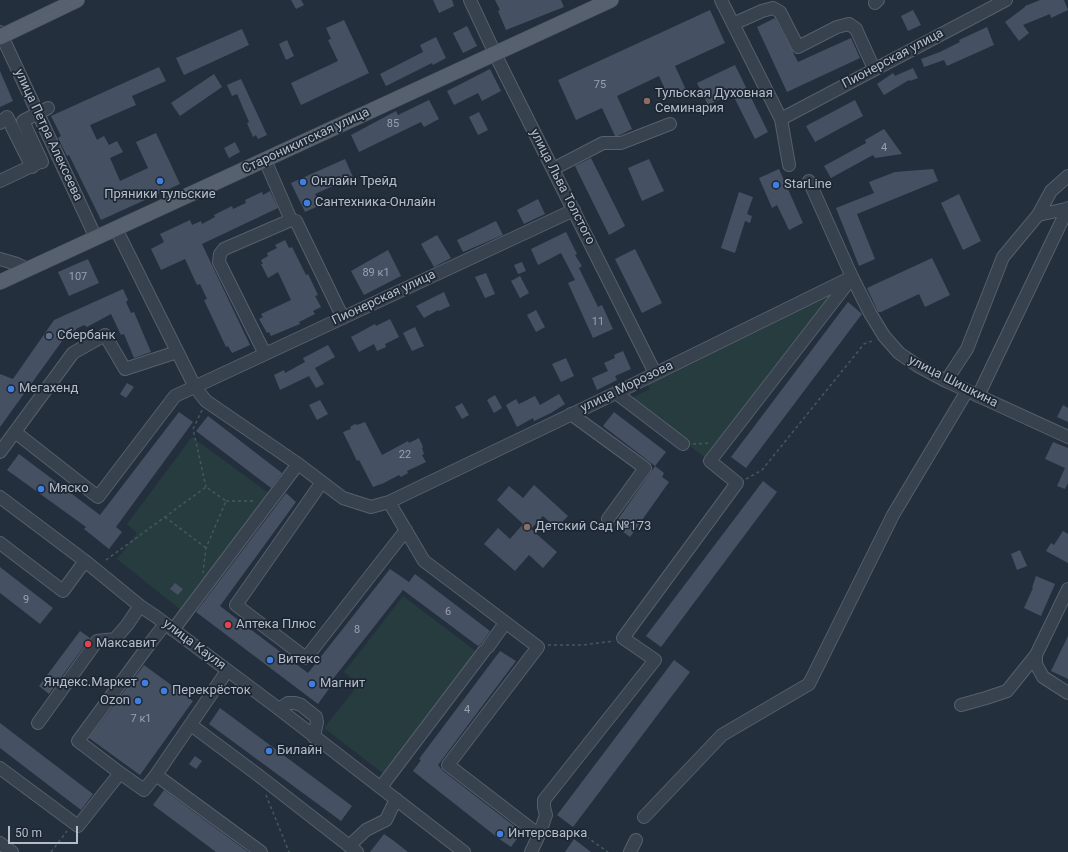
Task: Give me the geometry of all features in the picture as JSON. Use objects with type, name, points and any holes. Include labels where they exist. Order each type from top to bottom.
[{"type":"main road","points":[[1,35],[77,0]]},
{"type":"main road","name":"Староникитская улица","points":[[0,282],[610,0]]},
{"type":"street","name":"улица Льва Толстого","points":[[470,0],[495,54],[655,373]]},
{"type":"street","points":[[721,0],[781,119],[788,165]]},
{"type":"street","name":"Пионерская улица","points":[[781,119],[1006,0]]},
{"type":"street","points":[[733,24],[762,11],[773,8],[780,12],[798,46],[849,24],[856,28],[874,69]]},
{"type":"street","name":"улица Петра Алексеева","points":[[1,35],[43,111],[57,154],[96,238]]},
{"type":"street","points":[[37,164],[22,121],[43,111]]},
{"type":"street","points":[[0,123],[7,117],[37,164]]},
{"type":"street","points":[[553,169],[603,143],[621,143],[670,124]]},
{"type":"street","points":[[0,181],[57,154]]},
{"type":"street","points":[[265,160],[291,220]]},
{"type":"street","points":[[946,381],[967,349],[1003,257],[1038,216],[1051,191],[1068,176]]},
{"type":"street","name":"улица Шишкина","points":[[809,181],[852,277],[870,313],[884,336],[899,353],[918,366],[946,381],[1068,437]]},
{"type":"street","points":[[1038,216],[1067,209]]},
{"type":"street","points":[[644,817],[722,735],[808,684],[893,516],[973,393],[1067,209]]},
{"type":"street","name":"Пионерская улица","points":[[15,432],[98,497],[175,396],[574,210]]},
{"type":"street","points":[[265,354],[219,262],[220,254],[224,250],[291,220],[296,221],[343,318]]},
{"type":"street","name":"улица Морозова","points":[[116,229],[195,387],[206,401],[298,464],[343,498],[371,507],[389,502],[852,277]]},
{"type":"street","points":[[0,259],[28,269]]},
{"type":"street","points":[[531,852],[546,815],[544,800],[655,660],[623,638],[737,483],[710,462],[852,277]]},
{"type":"street","points":[[0,452],[73,353],[104,335],[125,369],[177,352]]},
{"type":"street","points":[[616,393],[683,444]]},
{"type":"street","points":[[571,414],[645,468],[608,519]]},
{"type":"street","points":[[226,670],[191,725],[144,790],[78,741],[151,642],[169,627],[298,464]]},
{"type":"street","points":[[322,482],[236,605],[306,658],[406,530]]},
{"type":"street","name":"улица Кауля","points":[[1,501],[85,561],[140,606],[279,709],[464,852]]},
{"type":"street","points":[[389,502],[424,562],[538,647],[448,765],[540,832]]},
{"type":"street","points":[[0,543],[63,591],[85,561]]},
{"type":"street","points":[[961,704],[1007,691],[1036,660],[1068,589]]},
{"type":"street","points":[[38,723],[97,641],[115,639],[128,625],[140,606]]},
{"type":"street","points":[[381,787],[505,623]]},
{"type":"street","points":[[1036,660],[1043,676],[1068,693]]},
{"type":"street","points":[[279,709],[288,703],[295,703],[301,705],[316,717],[317,728],[314,737]]},
{"type":"street","points":[[191,725],[353,849],[366,830],[386,820],[396,799]]},
{"type":"street","points":[[0,768],[78,826],[120,772]]},
{"type":"street","points":[[156,775],[261,852]]},
{"type":"street","points":[[630,852],[636,840]]},
{"type":"street","points":[[0,843],[12,852]]},
{"type":"path","points":[[737,483],[762,470],[864,344],[884,336]]},
{"type":"path","points":[[206,401],[193,429],[206,487],[226,501],[271,500]]},
{"type":"path","points":[[683,444],[725,443]]},
{"type":"path","points":[[106,560],[206,487]]},
{"type":"path","points":[[202,574],[206,548],[226,501]]},
{"type":"path","points":[[165,517],[206,548]]},
{"type":"path","points":[[538,647],[549,644],[583,644],[627,640]]},
{"type":"path","points":[[258,775],[289,852]]},
{"type":"path","points":[[51,852],[73,823]]},
{"type":"path","points":[[540,832],[581,833],[608,852]]},
{"type":"green space","points":[[838,288],[707,459],[628,400],[650,389],[646,382]]},
{"type":"green space","points":[[192,437],[270,494],[182,611],[117,559],[137,533],[127,524]]},
{"type":"green space","points":[[403,596],[477,652],[385,775],[324,728],[359,684],[344,672]]},
{"type":"building","points":[[291,0],[301,0],[304,5],[296,9]]},
{"type":"building","points":[[433,0],[452,0],[454,6],[439,13]]},
{"type":"building","points":[[495,0],[561,0],[564,7],[506,30],[498,11],[500,10]]},
{"type":"building","points":[[1040,0],[1064,0],[1068,10],[1051,18],[1050,14],[1023,25],[1029,33],[1019,41],[1005,22],[1025,6]]},
{"type":"building","points":[[710,10],[725,43],[675,66],[686,90],[669,98],[659,76],[617,96],[632,129],[618,136],[615,136],[602,108],[576,120],[558,80]]},
{"type":"building","points":[[913,10],[921,25],[908,31],[901,16]]},
{"type":"building","points":[[775,18],[798,62],[851,38],[860,58],[787,92],[757,27]]},
{"type":"building","points":[[344,20],[369,73],[301,105],[291,83],[338,61],[328,40],[331,39],[326,28]]},
{"type":"building","points":[[467,26],[477,46],[463,53],[453,33]]},
{"type":"building","points":[[987,27],[994,45],[947,66],[944,60],[924,67],[921,59],[940,52],[960,42],[959,40]]},
{"type":"building","points":[[242,29],[249,45],[184,75],[176,58]]},
{"type":"building","points":[[436,37],[446,58],[433,65],[432,63],[386,86],[380,74],[423,52],[420,45]]},
{"type":"building","points":[[287,40],[294,56],[286,60],[279,44]]},
{"type":"building","points":[[735,65],[768,132],[755,139],[732,93],[708,105],[697,83]]},
{"type":"building","points":[[159,67],[166,81],[132,96],[136,105],[90,125],[97,140],[104,136],[109,145],[117,141],[123,152],[110,158],[120,181],[148,168],[136,142],[156,133],[180,184],[101,220],[69,155],[67,156],[58,138],[61,136],[51,116]]},
{"type":"building","points":[[913,68],[918,78],[909,80],[884,95],[877,84],[893,73],[895,76]]},
{"type":"building","points":[[490,69],[501,91],[482,101],[478,93],[454,105],[447,91]]},
{"type":"building","points":[[0,71],[13,101],[0,107]]},
{"type":"building","points":[[214,74],[222,87],[180,116],[171,103]]},
{"type":"building","points":[[241,79],[267,135],[258,139],[256,135],[253,137],[247,123],[249,122],[237,94],[232,96],[227,85]]},
{"type":"building","points":[[429,100],[439,119],[424,127],[421,122],[359,152],[351,135],[396,111],[398,115]]},
{"type":"building","points":[[855,100],[863,116],[815,142],[806,126]]},
{"type":"building","points":[[479,112],[488,130],[478,135],[469,117]]},
{"type":"building","points":[[884,129],[902,154],[875,158],[873,155],[831,178],[824,166],[866,143],[865,140]]},
{"type":"building","points":[[235,142],[240,152],[229,158],[224,148]]},
{"type":"building","points":[[591,158],[625,226],[609,235],[575,166]]},
{"type":"building","points":[[345,159],[353,177],[315,194],[321,205],[305,212],[291,183]]},
{"type":"building","points":[[649,159],[664,191],[642,201],[628,168]]},
{"type":"building","points":[[779,169],[803,223],[789,230],[777,205],[772,208],[759,178]]},
{"type":"building","points":[[933,169],[938,181],[857,214],[875,259],[859,266],[836,208],[874,193],[869,182],[895,172]]},
{"type":"building","points":[[270,191],[278,208],[202,244],[250,345],[232,353],[228,346],[226,347],[204,300],[207,299],[200,284],[197,285],[185,259],[161,270],[151,249],[164,242],[160,234],[190,220],[192,225],[201,221],[202,224],[215,217],[214,215],[232,206],[233,209],[246,203],[245,200],[262,192],[263,195]]},
{"type":"building","points":[[739,192],[753,197],[747,214],[752,216],[750,223],[745,221],[735,253],[721,248]]},
{"type":"building","points":[[959,194],[981,241],[963,250],[941,203]]},
{"type":"building","points":[[538,199],[545,214],[524,224],[517,210]]},
{"type":"building","points":[[496,221],[503,235],[463,252],[457,240]]},
{"type":"building","points":[[566,232],[577,254],[575,255],[582,266],[579,268],[598,307],[602,305],[613,329],[593,338],[568,283],[575,280],[561,253],[538,265],[531,249]]},
{"type":"building","points":[[437,235],[451,258],[434,267],[421,244]]},
{"type":"building","points":[[285,240],[289,248],[292,247],[306,275],[308,274],[318,295],[315,296],[321,307],[313,311],[315,314],[299,322],[300,324],[271,336],[269,332],[267,333],[259,319],[263,317],[261,314],[291,300],[278,272],[268,278],[261,264],[263,264],[261,260],[268,256],[267,253],[277,248],[275,245]]},
{"type":"building","points":[[635,249],[662,303],[642,313],[615,259]]},
{"type":"building","points":[[388,250],[401,276],[364,295],[351,271]]},
{"type":"building","points":[[932,258],[950,295],[925,307],[919,294],[881,312],[878,312],[867,288]]},
{"type":"building","points":[[88,259],[99,283],[69,296],[58,272]]},
{"type":"building","points":[[522,262],[526,271],[518,274],[514,265]]},
{"type":"building","points":[[486,273],[495,294],[485,298],[475,277]]},
{"type":"building","points":[[520,276],[529,293],[520,298],[511,281]]},
{"type":"building","points":[[123,289],[128,300],[126,302],[131,313],[134,312],[151,352],[134,358],[124,334],[121,335],[111,314],[87,327],[84,325],[76,329],[76,332],[65,337],[0,427],[0,374],[13,379],[54,320]]},
{"type":"building","points":[[444,292],[450,306],[439,311],[438,310],[424,318],[416,306]]},
{"type":"building","points":[[848,302],[862,314],[746,468],[731,457]]},
{"type":"building","points":[[536,310],[545,327],[536,332],[527,315]]},
{"type":"building","points":[[390,319],[399,337],[385,344],[386,347],[377,351],[374,344],[359,352],[351,337],[375,324],[376,326]]},
{"type":"building","points":[[415,327],[424,346],[412,351],[403,333]]},
{"type":"building","points":[[328,345],[335,357],[315,368],[324,384],[316,388],[309,376],[280,390],[274,375],[284,370],[285,373],[305,362],[303,358]]},
{"type":"building","points":[[623,351],[631,369],[615,376],[617,380],[597,390],[592,378],[608,371],[604,363],[615,358],[614,355]]},
{"type":"building","points":[[566,358],[574,376],[561,382],[552,364]]},
{"type":"building","points":[[127,383],[134,387],[126,398],[120,394]]},
{"type":"building","points":[[559,394],[565,404],[551,413],[534,421],[533,418],[517,427],[506,405],[516,399],[519,404],[535,396],[540,405]]},
{"type":"building","points":[[495,395],[502,408],[494,413],[487,400]]},
{"type":"building","points":[[320,400],[328,414],[317,420],[309,405]]},
{"type":"building","points":[[462,403],[469,415],[462,419],[455,407]]},
{"type":"building","points":[[1063,405],[1068,408],[1068,422],[1057,417]]},
{"type":"building","points":[[179,412],[193,422],[116,527],[122,532],[109,549],[84,529],[86,527],[7,470],[19,454],[100,515]]},
{"type":"building","points":[[614,412],[666,452],[655,466],[603,426]]},
{"type":"building","points":[[208,416],[282,473],[271,488],[196,431]]},
{"type":"building","points":[[365,422],[382,455],[408,441],[409,443],[419,438],[423,447],[424,454],[422,455],[426,462],[407,471],[408,473],[401,477],[399,475],[373,487],[359,460],[357,461],[343,432],[351,429],[350,427],[355,424],[357,425]]},
{"type":"building","points":[[1053,442],[1068,448],[1068,483],[1065,489],[1057,486],[1065,468],[1045,459]]},
{"type":"building","points":[[655,466],[664,473],[662,477],[669,482],[630,537],[614,525]]},
{"type":"building","points":[[763,481],[777,492],[661,647],[646,636]]},
{"type":"building","points":[[534,485],[568,516],[556,528],[543,516],[531,529],[557,552],[543,568],[529,555],[515,571],[484,544],[498,528],[510,539],[523,524],[497,500],[509,486],[523,498]]},
{"type":"building","points":[[286,493],[296,502],[220,606],[308,673],[390,569],[409,582],[415,574],[490,631],[481,644],[478,646],[403,590],[329,684],[331,686],[318,704],[196,612]]},
{"type":"building","points":[[1063,531],[1068,534],[1068,563],[1046,551],[1051,543],[1054,545]]},
{"type":"building","points":[[1020,550],[1027,566],[1017,570],[1011,554]]},
{"type":"building","points":[[0,567],[53,608],[40,624],[0,593]]},
{"type":"building","points":[[1036,576],[1055,584],[1041,616],[1024,608],[1033,588]]},
{"type":"building","points":[[175,583],[183,589],[178,595],[170,589]]},
{"type":"building","points":[[80,631],[90,638],[49,694],[39,686]]},
{"type":"building","points":[[1068,636],[1068,679],[1051,671]]},
{"type":"building","points":[[500,651],[516,661],[438,765],[443,771],[522,832],[511,847],[413,771],[421,760],[419,759]]},
{"type":"building","points":[[674,660],[690,672],[573,827],[557,815]]},
{"type":"building","points":[[144,665],[193,701],[140,775],[89,738]]},
{"type":"building","points":[[220,708],[352,806],[341,821],[209,724]]},
{"type":"building","points":[[0,723],[93,794],[81,810],[0,748]]},
{"type":"building","points":[[195,756],[202,761],[196,769],[189,764]]},
{"type":"building","points":[[164,790],[248,852],[216,852],[153,805]]},
{"type":"building","points":[[384,834],[394,841],[408,852],[370,852]]},
{"type":"building","points":[[574,839],[591,852],[565,852]]},
{"type":"tram line","points":[[0,39],[81,0]]},
{"type":"place","name":"Тульская Духовная Семинария","points":[[647,101]]},
{"type":"place","name":"Пряники тульские","points":[[160,181]]},
{"type":"place","name":"Онлайн Трейд","points":[[303,182]]},
{"type":"place","name":"StarLine","points":[[776,185]]},
{"type":"place","name":"Сантехника-Онлайн","points":[[307,203]]},
{"type":"place","name":"Сбербанк","points":[[49,336]]},
{"type":"place","name":"Мегахенд","points":[[11,389]]},
{"type":"place","name":"Мяско","points":[[41,489]]},
{"type":"place","name":"Детский Сад №173","points":[[527,527]]},
{"type":"place","name":"Аптека Плюс","points":[[228,625]]},
{"type":"place","name":"Максавит","points":[[88,644]]},
{"type":"place","name":"Витекс","points":[[270,660]]},
{"type":"place","name":"Яндекс.Маркет","points":[[145,683]]},
{"type":"place","name":"Магнит","points":[[312,684]]},
{"type":"place","name":"Перекрёсток","points":[[164,691]]},
{"type":"place","name":"Ozon","points":[[138,701]]},
{"type":"place","name":"Билайн","points":[[269,751]]},
{"type":"place","name":"Интерсварка","points":[[500,834]]}]
